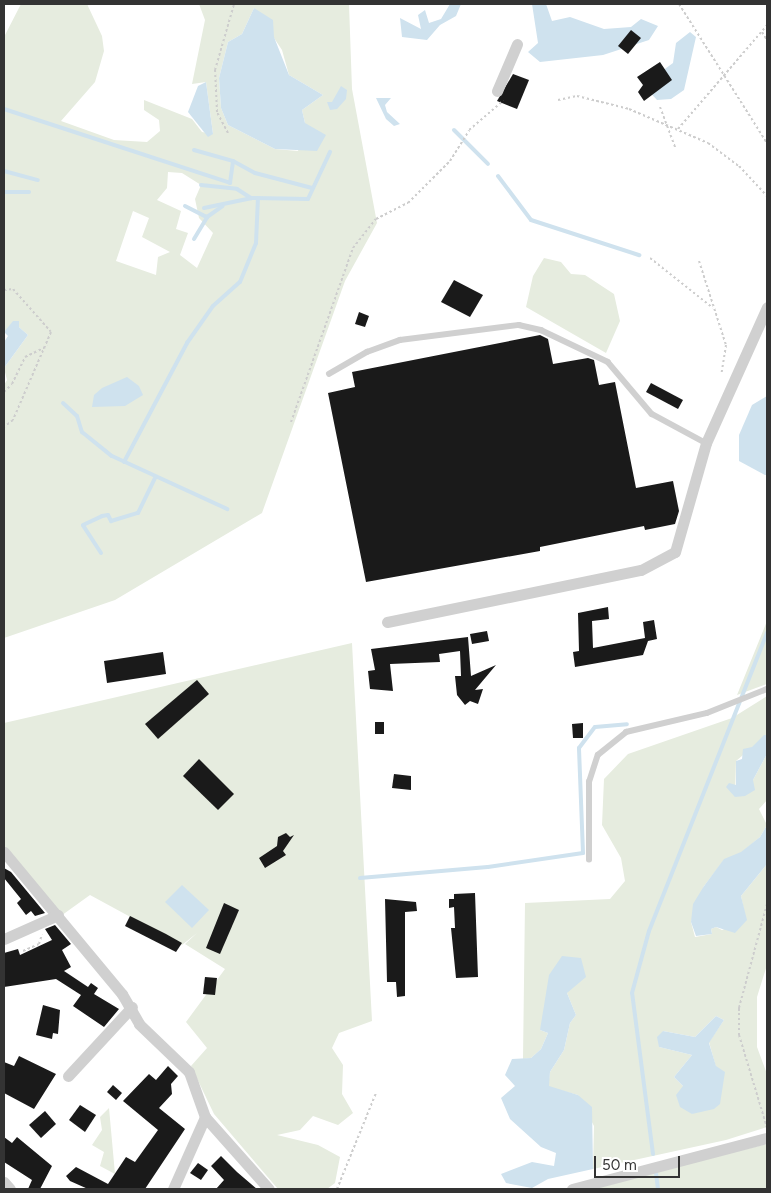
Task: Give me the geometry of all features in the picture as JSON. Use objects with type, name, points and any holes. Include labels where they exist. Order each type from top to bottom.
[{"type":"street","points":[[500,95],[517,44]]},
{"type":"street","points":[[387,622],[641,570],[664,560],[680,540],[706,444],[767,307]]},
{"type":"street","points":[[4,852],[58,915],[132,1007],[139,1024],[189,1072],[205,1117],[269,1189]]},
{"type":"street","points":[[4,939],[43,924],[58,915]]},
{"type":"street","points":[[68,1076],[132,1007]]},
{"type":"street","points":[[173,1189],[205,1117]]},
{"type":"street","points":[[572,1189],[767,1138]]},
{"type":"street","points":[[4,1182],[10,1189]]},
{"type":"lane","points":[[329,374],[367,352],[400,340],[519,325],[541,330],[608,362],[652,414],[706,444]]},
{"type":"lane","points":[[589,860],[589,782],[598,755],[626,732],[707,713],[767,689]]},
{"type":"path","points":[[228,133],[217,112],[215,70],[234,4]]},
{"type":"path","points":[[680,4],[767,143]]},
{"type":"path","points":[[678,130],[767,25]]},
{"type":"path","points":[[762,31],[767,40]]},
{"type":"path","points":[[291,422],[353,248],[376,219],[393,213],[415,196],[450,161],[469,130],[484,122],[500,95]]},
{"type":"path","points":[[558,100],[576,96],[629,109],[708,143],[739,166],[767,196]]},
{"type":"path","points":[[660,107],[675,147]]},
{"type":"path","points":[[650,258],[713,308]]},
{"type":"path","points":[[698,261],[726,345],[721,375]]},
{"type":"path","points":[[4,290],[13,289],[51,332],[48,346],[31,374],[13,420],[4,427]]},
{"type":"path","points":[[4,392],[12,384],[24,357],[48,346]]},
{"type":"path","points":[[767,904],[739,1008],[739,1035],[767,1128]]},
{"type":"path","points":[[23,951],[39,944],[43,924]]},
{"type":"path","points":[[337,1189],[376,1093]]},
{"type":"shaded area","points":[[21,4],[87,4],[102,36],[104,51],[95,82],[61,121],[114,140],[147,142],[160,131],[159,120],[144,110],[144,100],[192,119],[202,132],[213,134],[206,82],[192,84],[205,20],[199,4],[349,4],[352,89],[377,223],[345,281],[262,513],[115,600],[4,638],[4,385],[7,380],[4,368],[28,335],[19,327],[19,322],[4,332],[4,37]],"holes":[[[254,8],[282,50],[289,75],[323,95],[302,110],[305,123],[298,151],[275,149],[228,125],[221,108],[219,78],[228,42],[242,34]],[[168,172],[182,173],[201,185],[195,199],[199,218],[213,233],[197,268],[180,255],[188,233],[176,229],[181,211],[157,200],[167,188]],[[133,211],[149,218],[142,237],[170,252],[158,257],[156,275],[116,261]]]},
{"type":"shaded area","points":[[544,258],[561,262],[571,274],[585,275],[614,294],[620,321],[606,353],[526,307],[533,276]]},
{"type":"shaded area","points":[[767,621],[767,684],[737,695],[761,636]]},
{"type":"shaded area","points":[[352,643],[372,1021],[339,1033],[332,1048],[343,1065],[342,1094],[353,1113],[338,1125],[313,1116],[300,1130],[277,1135],[318,1145],[340,1157],[335,1183],[327,1189],[278,1189],[214,1114],[191,1066],[207,1048],[186,1022],[225,969],[185,944],[197,933],[182,945],[90,895],[58,918],[4,848],[4,723]]},
{"type":"shaded area","points":[[767,696],[767,735],[736,761],[735,797],[753,780],[767,754],[767,800],[759,809],[767,825],[760,837],[741,853],[724,860],[704,886],[691,922],[695,937],[712,934],[711,929],[716,927],[722,930],[746,920],[741,896],[767,864],[767,965],[757,997],[757,1047],[767,1074],[767,1127],[726,1140],[593,1169],[594,1126],[578,1095],[548,1087],[550,1072],[564,1050],[570,1023],[576,1015],[567,993],[581,958],[540,1030],[548,1033],[541,1049],[531,1058],[523,1059],[525,903],[610,899],[625,881],[621,858],[602,825],[604,779],[628,754],[732,718]],"holes":[[[716,1016],[724,1020],[709,1042],[722,1089],[692,1114],[683,1086],[674,1077],[692,1055],[659,1047],[663,1031],[695,1037]]]},
{"type":"shaded area","points":[[109,1108],[115,1174],[100,1166],[104,1152],[92,1145],[102,1130],[100,1117]]},
{"type":"shaded area","points":[[767,1144],[767,1189],[594,1189],[694,1162]]},
{"type":"water","points":[[450,4],[461,4],[456,16],[440,25],[427,40],[402,37],[400,18],[421,29],[418,15],[425,10],[429,23],[441,19]]},
{"type":"water","points":[[532,4],[546,4],[552,21],[570,17],[604,29],[631,27],[641,19],[658,26],[649,40],[603,55],[540,62],[528,52],[538,43]]},
{"type":"water","points":[[254,8],[273,20],[274,37],[289,75],[323,95],[302,110],[305,123],[326,135],[317,151],[275,149],[228,125],[221,108],[219,78],[228,42],[242,34]]},
{"type":"water","points":[[690,32],[696,37],[684,90],[671,99],[657,100],[643,85],[673,63],[676,43]]},
{"type":"water","points":[[206,82],[213,134],[208,137],[188,112],[198,86]]},
{"type":"water","points":[[341,86],[347,90],[346,99],[337,109],[330,110],[327,102],[332,102]]},
{"type":"water","points":[[376,98],[391,98],[385,105],[387,112],[400,124],[394,126],[386,119]]},
{"type":"water","points":[[13,321],[19,321],[19,327],[28,335],[4,368],[4,342],[8,336],[4,332]]},
{"type":"water","points":[[127,377],[139,386],[143,395],[125,406],[92,407],[94,395],[102,388]]},
{"type":"water","points":[[767,396],[767,475],[765,475],[739,461],[739,435],[752,405]]},
{"type":"water","points":[[764,735],[767,735],[767,754],[753,780],[755,790],[745,796],[735,797],[726,787],[729,783],[736,785],[736,761],[742,759],[743,749],[752,747]]},
{"type":"water","points":[[767,825],[767,864],[741,896],[747,920],[735,933],[716,927],[711,929],[712,934],[696,936],[691,922],[693,904],[704,886],[724,859],[741,852],[760,837]]},
{"type":"water","points":[[182,885],[209,910],[192,928],[165,902]]},
{"type":"water","points":[[562,956],[581,958],[586,977],[567,993],[576,1015],[570,1023],[564,1050],[550,1072],[549,1086],[578,1095],[592,1107],[593,1169],[548,1179],[532,1188],[506,1183],[501,1174],[532,1162],[554,1166],[556,1153],[541,1147],[510,1119],[501,1098],[515,1086],[505,1075],[512,1059],[531,1058],[541,1049],[548,1033],[540,1030],[549,975]]},
{"type":"water","points":[[716,1016],[724,1020],[709,1043],[716,1066],[725,1072],[720,1104],[714,1109],[692,1114],[680,1107],[676,1095],[683,1086],[674,1077],[692,1055],[659,1047],[657,1037],[663,1031],[695,1037]]},
{"type":"building","points":[[631,30],[641,38],[628,54],[618,46]]},
{"type":"building","points":[[660,62],[672,80],[644,101],[638,92],[643,85],[637,77]]},
{"type":"building","points":[[513,74],[529,80],[517,109],[497,101]]},
{"type":"building","points":[[454,280],[483,295],[470,317],[441,302]]},
{"type":"building","points":[[359,312],[369,316],[365,327],[355,324]]},
{"type":"building","points":[[540,335],[548,339],[553,364],[588,358],[594,360],[599,385],[615,382],[636,488],[673,481],[679,511],[675,524],[645,530],[644,526],[540,547],[540,551],[366,582],[328,393],[355,387],[352,372]]},
{"type":"building","points":[[651,383],[683,400],[678,409],[646,392]]},
{"type":"building","points":[[608,607],[609,619],[592,621],[593,648],[645,638],[643,622],[654,620],[657,639],[648,641],[643,655],[575,667],[573,652],[579,651],[578,613]]},
{"type":"building","points":[[487,631],[489,641],[472,644],[470,634]]},
{"type":"building","points":[[468,637],[471,676],[496,665],[475,690],[483,689],[478,704],[470,701],[465,705],[457,695],[455,676],[461,676],[460,651],[439,654],[440,662],[390,664],[393,691],[370,689],[368,671],[375,670],[371,649]]},
{"type":"building","points":[[163,652],[166,674],[107,683],[104,661]]},
{"type":"building","points":[[197,680],[209,694],[158,739],[145,724]]},
{"type":"building","points":[[375,722],[384,722],[384,734],[375,734]]},
{"type":"building","points":[[583,723],[583,738],[573,738],[572,724]]},
{"type":"building","points":[[199,759],[234,794],[218,810],[183,776]]},
{"type":"building","points":[[394,774],[411,776],[411,790],[392,788]]},
{"type":"building","points":[[286,833],[290,837],[294,835],[283,851],[286,855],[265,868],[259,858],[277,846],[278,837]]},
{"type":"building","points":[[4,868],[11,872],[45,913],[35,916],[31,911],[26,915],[17,903],[21,899],[4,878]]},
{"type":"building","points":[[475,893],[478,977],[456,978],[451,928],[455,928],[454,907],[449,908],[449,899],[454,899],[454,894]]},
{"type":"building","points":[[385,899],[416,902],[417,911],[405,912],[405,996],[397,997],[396,982],[387,982]]},
{"type":"building","points":[[224,903],[239,910],[220,954],[206,948]]},
{"type":"building","points":[[130,916],[182,943],[176,952],[125,926]]},
{"type":"building","points":[[55,925],[71,944],[62,950],[71,967],[64,971],[88,987],[91,983],[98,988],[94,994],[119,1009],[104,1027],[73,1006],[81,995],[56,979],[4,987],[4,953],[18,949],[20,955],[52,940],[45,929]]},
{"type":"building","points":[[205,977],[217,978],[215,995],[203,994]]},
{"type":"building","points":[[43,1005],[60,1010],[58,1034],[53,1033],[52,1039],[36,1035]]},
{"type":"building","points":[[19,1056],[56,1074],[34,1109],[4,1093],[4,1062],[14,1066]]},
{"type":"building","points":[[168,1066],[178,1076],[171,1084],[172,1094],[159,1108],[185,1129],[145,1189],[88,1189],[70,1181],[66,1176],[76,1167],[108,1184],[126,1157],[135,1162],[158,1130],[123,1101],[149,1074],[156,1080]]},
{"type":"building","points":[[113,1085],[122,1093],[116,1100],[107,1092]]},
{"type":"building","points":[[80,1105],[96,1115],[85,1132],[69,1120]]},
{"type":"building","points":[[45,1111],[56,1124],[41,1138],[29,1125]]},
{"type":"building","points":[[4,1137],[12,1143],[17,1137],[52,1166],[40,1189],[28,1189],[32,1180],[4,1162]]},
{"type":"building","points":[[221,1156],[257,1189],[216,1189],[224,1180],[211,1166]]},
{"type":"building","points":[[198,1163],[208,1170],[201,1180],[190,1173]]},
{"type":"waterway","points":[[4,109],[230,183],[233,161]]},
{"type":"waterway","points":[[454,130],[488,164]]},
{"type":"waterway","points":[[194,150],[233,161],[255,173],[312,188]]},
{"type":"waterway","points":[[204,208],[252,198],[308,199],[330,152]]},
{"type":"waterway","points":[[4,171],[38,180]]},
{"type":"waterway","points":[[498,176],[531,220],[639,255]]},
{"type":"waterway","points":[[201,185],[237,189],[251,198]]},
{"type":"waterway","points":[[4,192],[29,192]]},
{"type":"waterway","points":[[124,462],[187,343],[213,306],[240,282],[256,243],[258,198]]},
{"type":"waterway","points":[[185,206],[207,217]]},
{"type":"waterway","points":[[194,239],[207,217],[223,206]]},
{"type":"waterway","points":[[63,403],[77,416],[82,432],[112,456],[227,509]]},
{"type":"waterway","points":[[101,553],[83,525],[102,516],[108,515],[111,521],[138,513],[155,478]]},
{"type":"waterway","points":[[653,1154],[632,993],[649,931],[767,633]]},
{"type":"waterway","points":[[360,878],[488,867],[583,853],[579,748],[595,727],[627,724]]},
{"type":"waterway","points":[[656,1173],[658,1189]]}]
